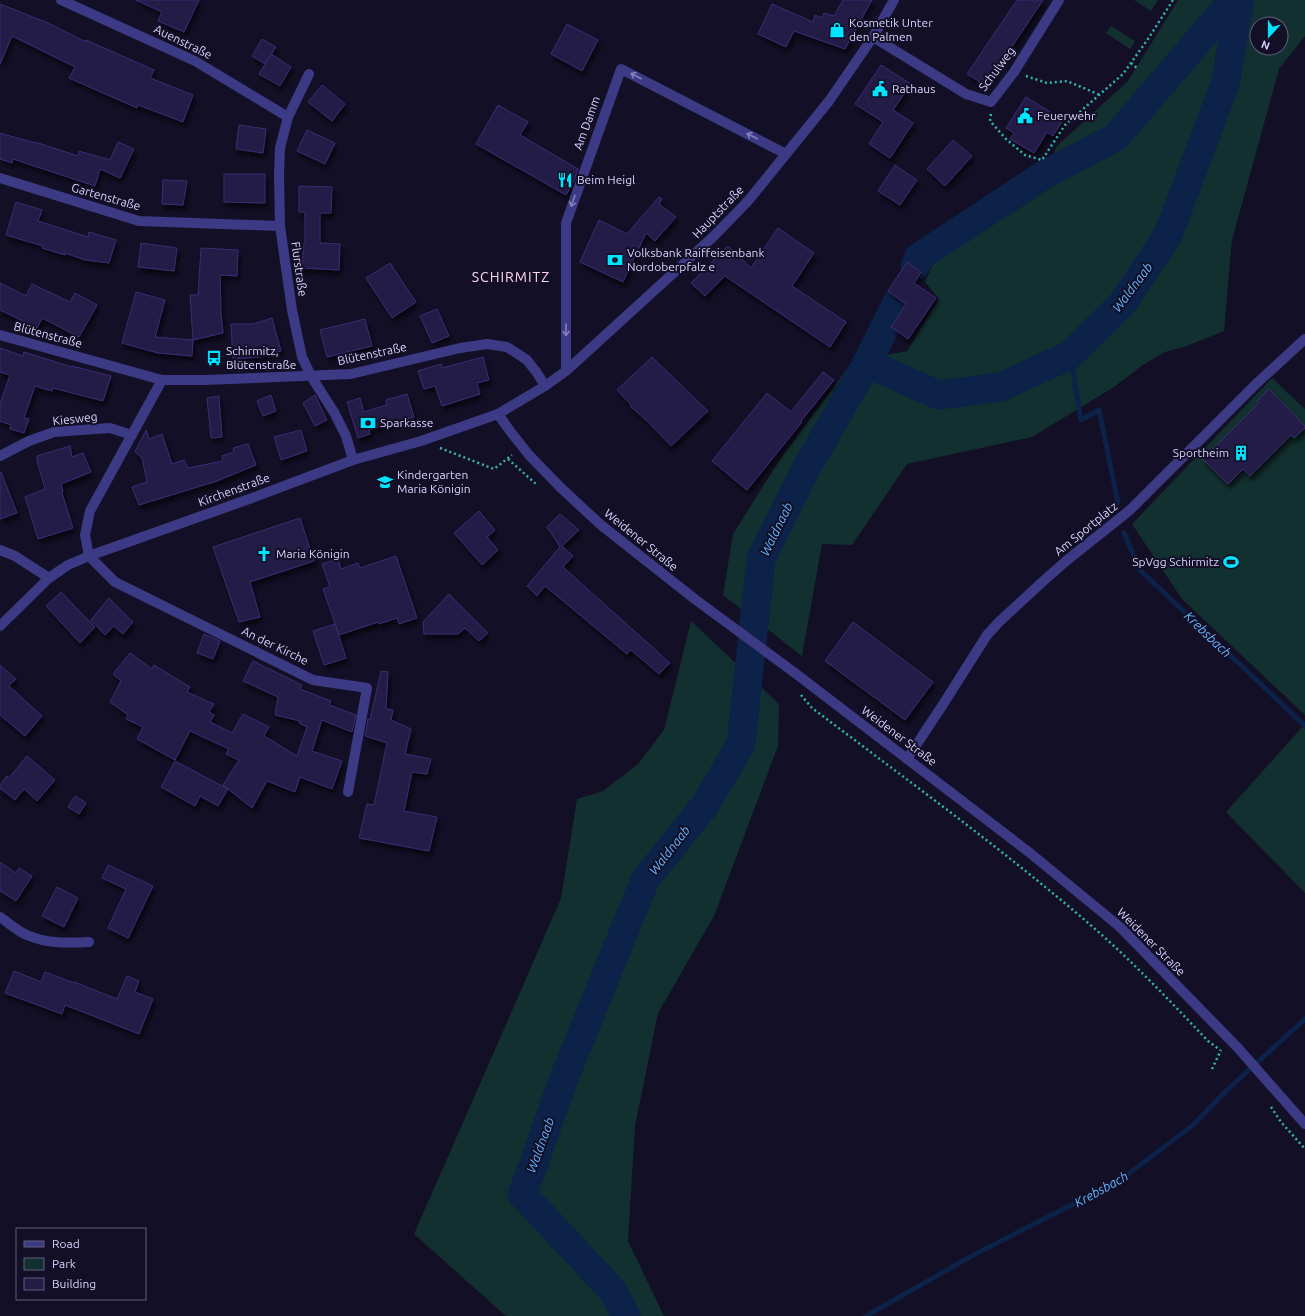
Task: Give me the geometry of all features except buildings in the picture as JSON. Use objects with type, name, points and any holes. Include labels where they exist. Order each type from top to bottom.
[{"type":"street","name":"Auenstraße","points":[[61,0],[195,61],[288,117]]},
{"type":"street","name":"Hauptstraße","points":[[498,414],[545,386],[566,371],[714,236],[748,201],[829,101],[873,37],[894,0]]},
{"type":"street","name":"Schulweg","points":[[873,37],[966,94],[991,102],[1014,72],[1059,0]]},
{"type":"street","name":"Am Damm","points":[[566,371],[566,223],[621,69],[786,154]]},
{"type":"street","name":"Flurstraße","points":[[309,74],[288,117],[280,148],[280,226],[292,310],[302,357],[311,376],[335,414],[346,436],[353,460]]},
{"type":"street","name":"Gartenstraße","points":[[0,178],[139,220],[280,226]]},
{"type":"street","name":"Blütenstraße","points":[[0,335],[162,380],[205,380],[351,374],[460,348],[487,344],[507,347],[527,360],[545,386]]},
{"type":"street","name":"Am Sportplatz","points":[[907,758],[988,635],[999,622],[1066,561],[1130,510],[1256,384],[1305,339]]},
{"type":"street","points":[[89,556],[85,535],[90,511],[162,380]]},
{"type":"street","name":"Weidener Straße","points":[[498,414],[522,446],[561,488],[601,525],[696,600],[795,673],[1030,852],[1120,927],[1238,1048],[1305,1124]]},
{"type":"street","name":"Kirchenstraße","points":[[0,626],[49,578],[68,566],[89,556],[353,460],[421,441],[498,414]]},
{"type":"street","name":"Kiesweg","points":[[0,456],[29,441],[54,432],[110,428],[132,435]]},
{"type":"street","points":[[0,550],[15,556],[49,578]]},
{"type":"street","name":"An der Kirche","points":[[89,556],[115,582],[313,680],[367,688],[348,792]]},
{"type":"street","points":[[0,917],[26,935],[49,942],[89,942]]},
{"type":"path","points":[[991,102],[990,121],[1006,139],[1025,155],[1042,160],[1065,125],[1123,74],[1173,0]]},
{"type":"path","points":[[1131,63],[1137,68]]},
{"type":"path","points":[[1014,72],[1047,83],[1068,81],[1100,95]]},
{"type":"path","points":[[421,441],[494,469],[508,459]]},
{"type":"path","points":[[799,693],[812,708],[994,846],[1095,929],[1136,966],[1208,1041],[1222,1052]]},
{"type":"path","points":[[1212,1069],[1222,1052],[1227,1038]]},
{"type":"path","points":[[1270,1105],[1281,1122],[1305,1149]]},
{"type":"green space","points":[[1134,0],[1158,0],[1151,11]]},
{"type":"green space","points":[[1178,0],[1305,0],[1305,36],[1279,69],[1232,240],[1224,331],[1187,346],[1165,352],[1144,364],[1114,387],[1032,437],[907,464],[852,545],[822,544],[802,656],[723,595],[733,534],[779,461],[853,361],[907,351],[939,299],[925,282],[934,261],[1033,199],[1057,146],[1128,81]]},
{"type":"green space","points":[[1111,26],[1135,41],[1130,49],[1106,33]]},
{"type":"green space","name":"SpVgg Schirmitz","points":[[1272,378],[1305,409],[1305,715],[1182,599],[1132,524]]},
{"type":"green space","points":[[691,621],[779,704],[778,746],[714,916],[658,1013],[635,1126],[628,1241],[664,1316],[506,1316],[414,1234],[561,898],[577,799],[603,791],[638,764],[664,730]]},
{"type":"green space","points":[[1305,724],[1305,893],[1226,812]]},
{"type":"waterway","name":"Waldnaab","points":[[915,266],[919,257],[1042,176],[1116,137],[1233,0]]},
{"type":"waterway","name":"Waldnaab","points":[[867,363],[938,395],[1001,387],[1070,355],[1122,304],[1168,235],[1225,84],[1240,0]]},
{"type":"waterway","name":"Waldnaab","points":[[626,1316],[612,1290],[522,1194],[562,1083],[645,880],[705,805],[741,744],[761,559],[807,467],[867,363],[899,299]]},
{"type":"waterway","name":"Krebsbach","points":[[1070,355],[1081,420],[1099,410],[1118,503]]},
{"type":"waterway","name":"Krebsbach","points":[[1124,533],[1140,570],[1305,726]]},
{"type":"waterway","name":"Krebsbach","points":[[866,1316],[977,1253],[1119,1181],[1193,1125],[1228,1089],[1305,1019]]},
{"type":"place","name":"Kosmetik Unter den Palmen","points":[[837,30]]},
{"type":"place","name":"Rathaus","points":[[880,89]]},
{"type":"place","name":"Feuerwehr","points":[[1025,116]]},
{"type":"place","name":"Beim Heigl","points":[[565,180]]},
{"type":"place","name":"Volksbank Raiffeisenbank Nordoberpfalz e","points":[[615,260]]},
{"type":"place","name":"Schirmitz, Blütenstraße","points":[[214,358]]},
{"type":"place","name":"Sparkasse","points":[[368,423]]},
{"type":"place","name":"Sportheim","points":[[1241,453]]},
{"type":"place","name":"Kindergarten Maria Königin","points":[[385,482]]},
{"type":"place","name":"Maria Königin","points":[[264,554]]},
{"type":"place","name":"SpVgg Schirmitz","points":[[1231,562]]},
{"type":"district","name":"SCHIRMITZ","points":[[511,277]]}]
